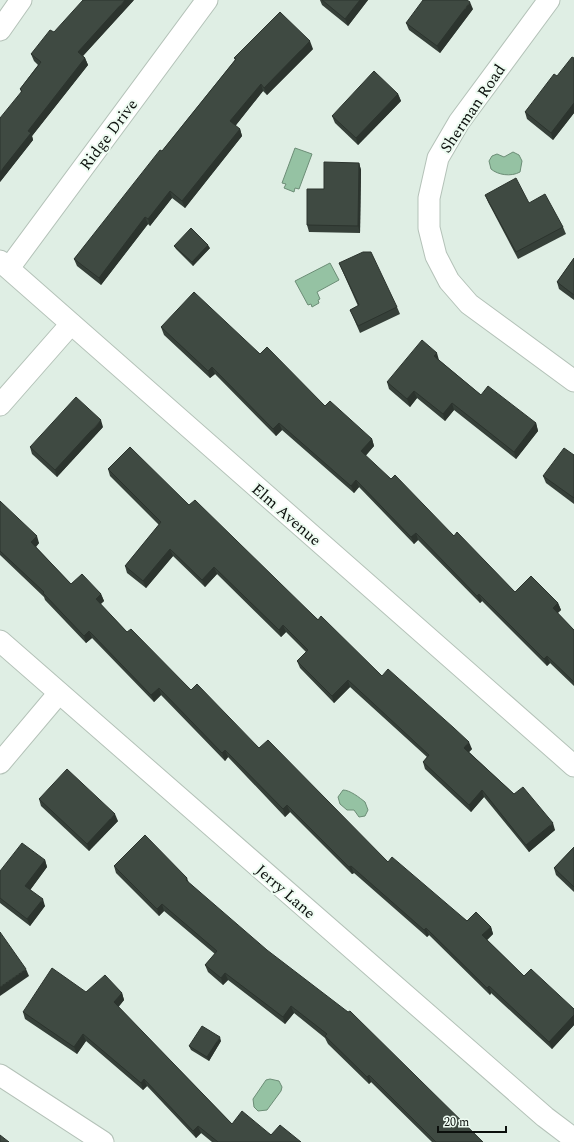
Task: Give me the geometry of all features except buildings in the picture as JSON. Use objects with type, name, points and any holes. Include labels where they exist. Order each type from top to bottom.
[{"type":"street","points":[[0,30],[21,0]]},
{"type":"street","name":"Ridge Drive","points":[[4,265],[207,0]]},
{"type":"street","name":"Sherman Road","points":[[549,0],[458,122],[438,158],[429,198],[429,228],[436,256],[449,281],[469,304],[574,381]]},
{"type":"street","name":"Elm Avenue","points":[[4,265],[574,766]]},
{"type":"street","points":[[0,405],[71,324]]},
{"type":"street","name":"Jerry Lane","points":[[0,641],[545,1117],[574,1139]]},
{"type":"street","points":[[0,763],[59,693]]},
{"type":"street","points":[[0,1075],[103,1142]]},
{"type":"shaded area","points":[[295,148],[312,154],[299,189],[295,188],[294,192],[284,188],[286,184],[282,183]]},
{"type":"shaded area","points":[[513,152],[519,155],[522,161],[520,172],[505,175],[497,173],[491,169],[489,161],[492,156],[497,154],[504,157]]},
{"type":"shaded area","points":[[330,263],[339,280],[317,292],[320,299],[318,300],[319,303],[312,307],[311,304],[308,305],[295,281]]},
{"type":"shaded area","points":[[343,790],[358,796],[365,802],[368,810],[365,816],[359,817],[354,810],[347,810],[340,804],[338,797]]},
{"type":"shaded area","points":[[270,1079],[279,1081],[282,1087],[281,1091],[267,1110],[258,1111],[254,1107],[253,1099],[266,1080]]}]
